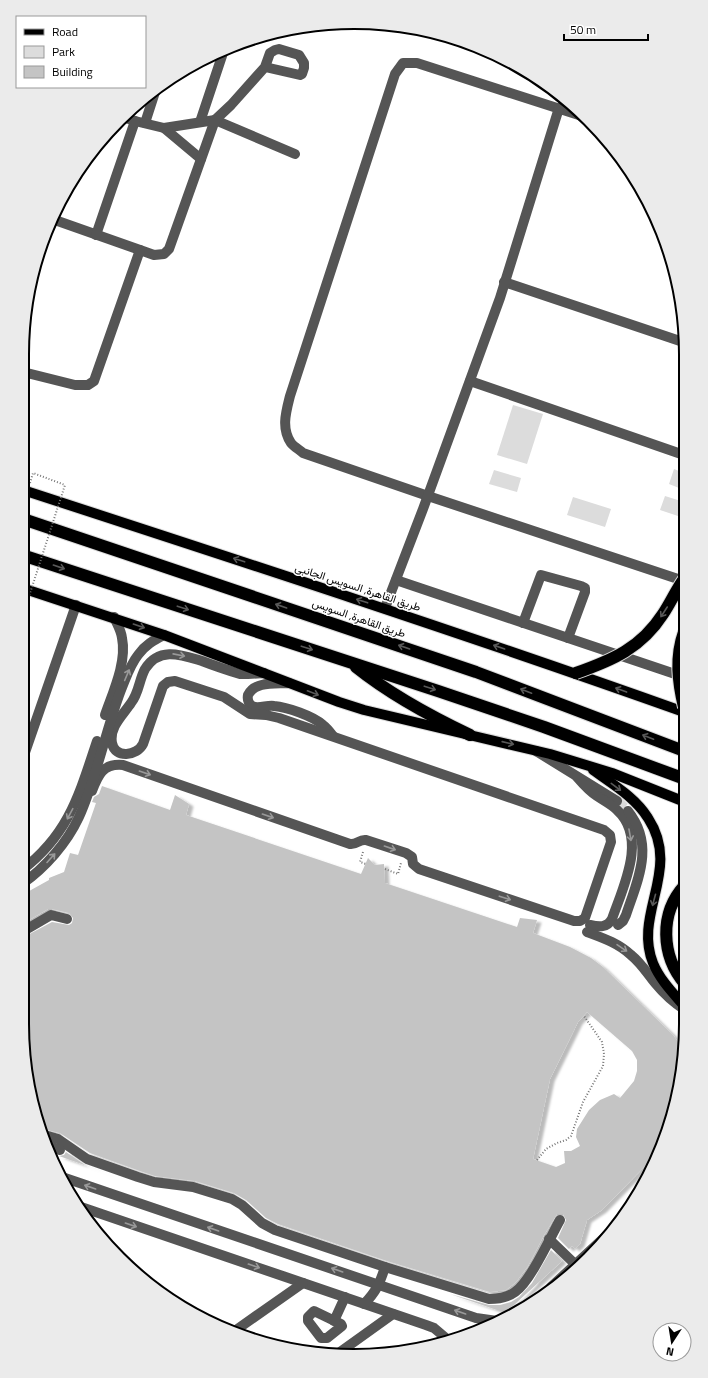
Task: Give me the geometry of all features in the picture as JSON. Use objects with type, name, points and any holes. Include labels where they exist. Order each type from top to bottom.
[{"type":"highway","name":"طريق القاهرة, السويس","points":[[29,521],[476,672],[679,749]]},
{"type":"highway","points":[[29,556],[349,661],[544,727],[679,777]]},
{"type":"highway","points":[[576,674],[614,659],[636,644],[655,625],[679,588]]},
{"type":"highway","points":[[349,661],[368,676],[407,702],[442,722],[470,735]]},
{"type":"highway","points":[[679,662],[679,680]]},
{"type":"highway","points":[[679,894],[668,918],[666,939],[670,960],[679,976]]},
{"type":"main road","name":"طريق القاهرة, السويس الجانبى","points":[[29,492],[385,608],[679,710]]},
{"type":"main road","points":[[29,590],[114,617],[264,672],[313,693],[364,710],[533,749],[585,764],[639,783],[679,800]]},
{"type":"main road","points":[[585,764],[630,798],[648,817],[654,830],[659,843],[661,857],[660,870],[648,927],[648,945],[653,962],[660,976],[679,1000]]},
{"type":"street","points":[[200,122],[221,58]]},
{"type":"street","points":[[570,112],[418,63],[403,63],[395,74],[290,396],[285,418],[285,430],[292,443],[303,453],[428,496],[679,578]]},
{"type":"street","points":[[58,221],[154,255],[160,255],[166,252],[215,120],[232,105],[265,67]]},
{"type":"street","points":[[96,235],[140,122],[150,101]]},
{"type":"street","points":[[385,608],[470,381],[504,282],[559,108]]},
{"type":"street","points":[[130,119],[164,128],[215,120],[295,154]]},
{"type":"street","points":[[164,128],[201,159]]},
{"type":"street","points":[[29,374],[75,385],[88,385],[94,381],[140,250]]},
{"type":"street","points":[[504,282],[678,340]]},
{"type":"street","points":[[470,381],[679,453]]},
{"type":"street","points":[[523,623],[541,575],[581,586],[585,588],[585,592],[568,638]]},
{"type":"street","points":[[396,580],[679,675]]},
{"type":"street","points":[[29,741],[76,605]]},
{"type":"street","points":[[29,864],[42,852],[62,828],[73,808],[82,786],[122,662],[122,638],[114,617]]},
{"type":"street","points":[[72,830],[79,817],[87,795],[115,708],[132,664],[149,643],[164,635]]},
{"type":"street","points":[[29,878],[51,858],[81,819],[96,781],[104,770],[115,765],[123,766],[350,844],[356,844],[360,840],[366,840],[405,852],[412,857],[413,864],[419,869],[577,922],[583,920],[610,846],[611,838],[604,830],[273,716],[250,714],[224,697],[172,680],[163,686],[143,744],[139,749],[133,753],[125,754],[118,751],[113,746],[112,738],[117,723],[135,698],[144,670],[154,659],[160,656],[167,654],[182,654],[240,674],[264,672]]},
{"type":"street","points":[[288,683],[254,687],[248,695],[248,702],[256,707],[280,707],[309,717],[322,724],[333,736]]},
{"type":"street","points":[[533,749],[616,801]]},
{"type":"street","points":[[577,777],[590,791],[618,811],[627,822],[631,836],[632,850],[630,867],[612,919],[603,927],[588,928],[630,954],[643,967],[663,992],[679,1006]]},
{"type":"street","points":[[618,925],[623,921],[626,915],[640,872],[643,852],[641,835],[638,826],[628,811]]},
{"type":"street","points":[[29,928],[51,915],[67,919]]},
{"type":"street","points":[[49,1136],[58,1139],[86,1159],[138,1178],[154,1182],[193,1186],[232,1199],[242,1205],[262,1223],[275,1230],[385,1267],[489,1299],[507,1297],[522,1287],[560,1220]]},
{"type":"street","points":[[54,1147],[60,1150]]},
{"type":"street","points":[[69,1179],[476,1318],[486,1320]]},
{"type":"street","points":[[88,1210],[434,1328],[444,1336]]},
{"type":"street","points":[[549,1239],[574,1263]]},
{"type":"street","points":[[364,1304],[374,1294],[379,1285],[385,1267]]},
{"type":"street","points":[[239,1328],[303,1283]]},
{"type":"street","points":[[334,1321],[345,1297]]},
{"type":"street","points":[[345,1349],[393,1314]]},
{"type":"path","points":[[29,596],[65,485],[33,474]]},
{"type":"path","points":[[366,840],[360,862],[366,864]]},
{"type":"path","points":[[385,870],[398,874],[405,852]]},
{"type":"path","points":[[537,1160],[546,1149],[566,1140],[571,1136],[583,1102],[603,1066],[604,1054],[602,1042],[584,1016]]},
{"type":"green space","points":[[513,405],[543,414],[527,464],[497,455]]},
{"type":"green space","points":[[674,469],[679,471],[679,488],[669,484]]},
{"type":"green space","points":[[494,470],[521,478],[517,492],[489,484]]},
{"type":"green space","points":[[665,496],[679,500],[679,516],[660,510]]},
{"type":"green space","points":[[573,497],[611,509],[605,527],[567,515]]},
{"type":"building","points":[[102,786],[170,810],[175,795],[189,804],[186,815],[361,874],[368,858],[375,865],[384,864],[385,883],[517,927],[520,918],[537,920],[533,933],[570,947],[591,958],[603,967],[673,1035],[678,1042],[673,1087],[668,1108],[662,1128],[647,1163],[602,1210],[587,1220],[580,1244],[575,1249],[572,1246],[569,1249],[558,1238],[566,1220],[563,1214],[557,1214],[528,1266],[516,1282],[506,1290],[490,1292],[387,1261],[278,1224],[266,1218],[246,1200],[234,1193],[195,1181],[155,1176],[140,1171],[90,1153],[60,1133],[47,1130],[35,1087],[30,1045],[29,934],[52,922],[69,925],[72,923],[73,918],[69,913],[48,909],[29,920],[29,891],[49,880],[49,878],[64,872],[70,853],[78,855],[96,803],[92,802],[94,797],[99,794]],"holes":[[[587,1012],[632,1051],[637,1060],[637,1071],[634,1081],[620,1098],[614,1094],[600,1100],[589,1110],[577,1129],[576,1137],[580,1146],[571,1151],[564,1151],[565,1163],[556,1167],[533,1159],[550,1079],[578,1022]]]},
{"type":"building","points":[[66,1152],[85,1165],[116,1176],[59,1156],[64,1155]]},
{"type":"building","points":[[551,1250],[562,1261],[514,1305],[506,1310],[497,1310],[450,1294],[489,1305],[500,1305],[511,1302],[519,1297],[532,1283]]},
{"type":"tunnel","points":[[617,801],[628,811]]}]
